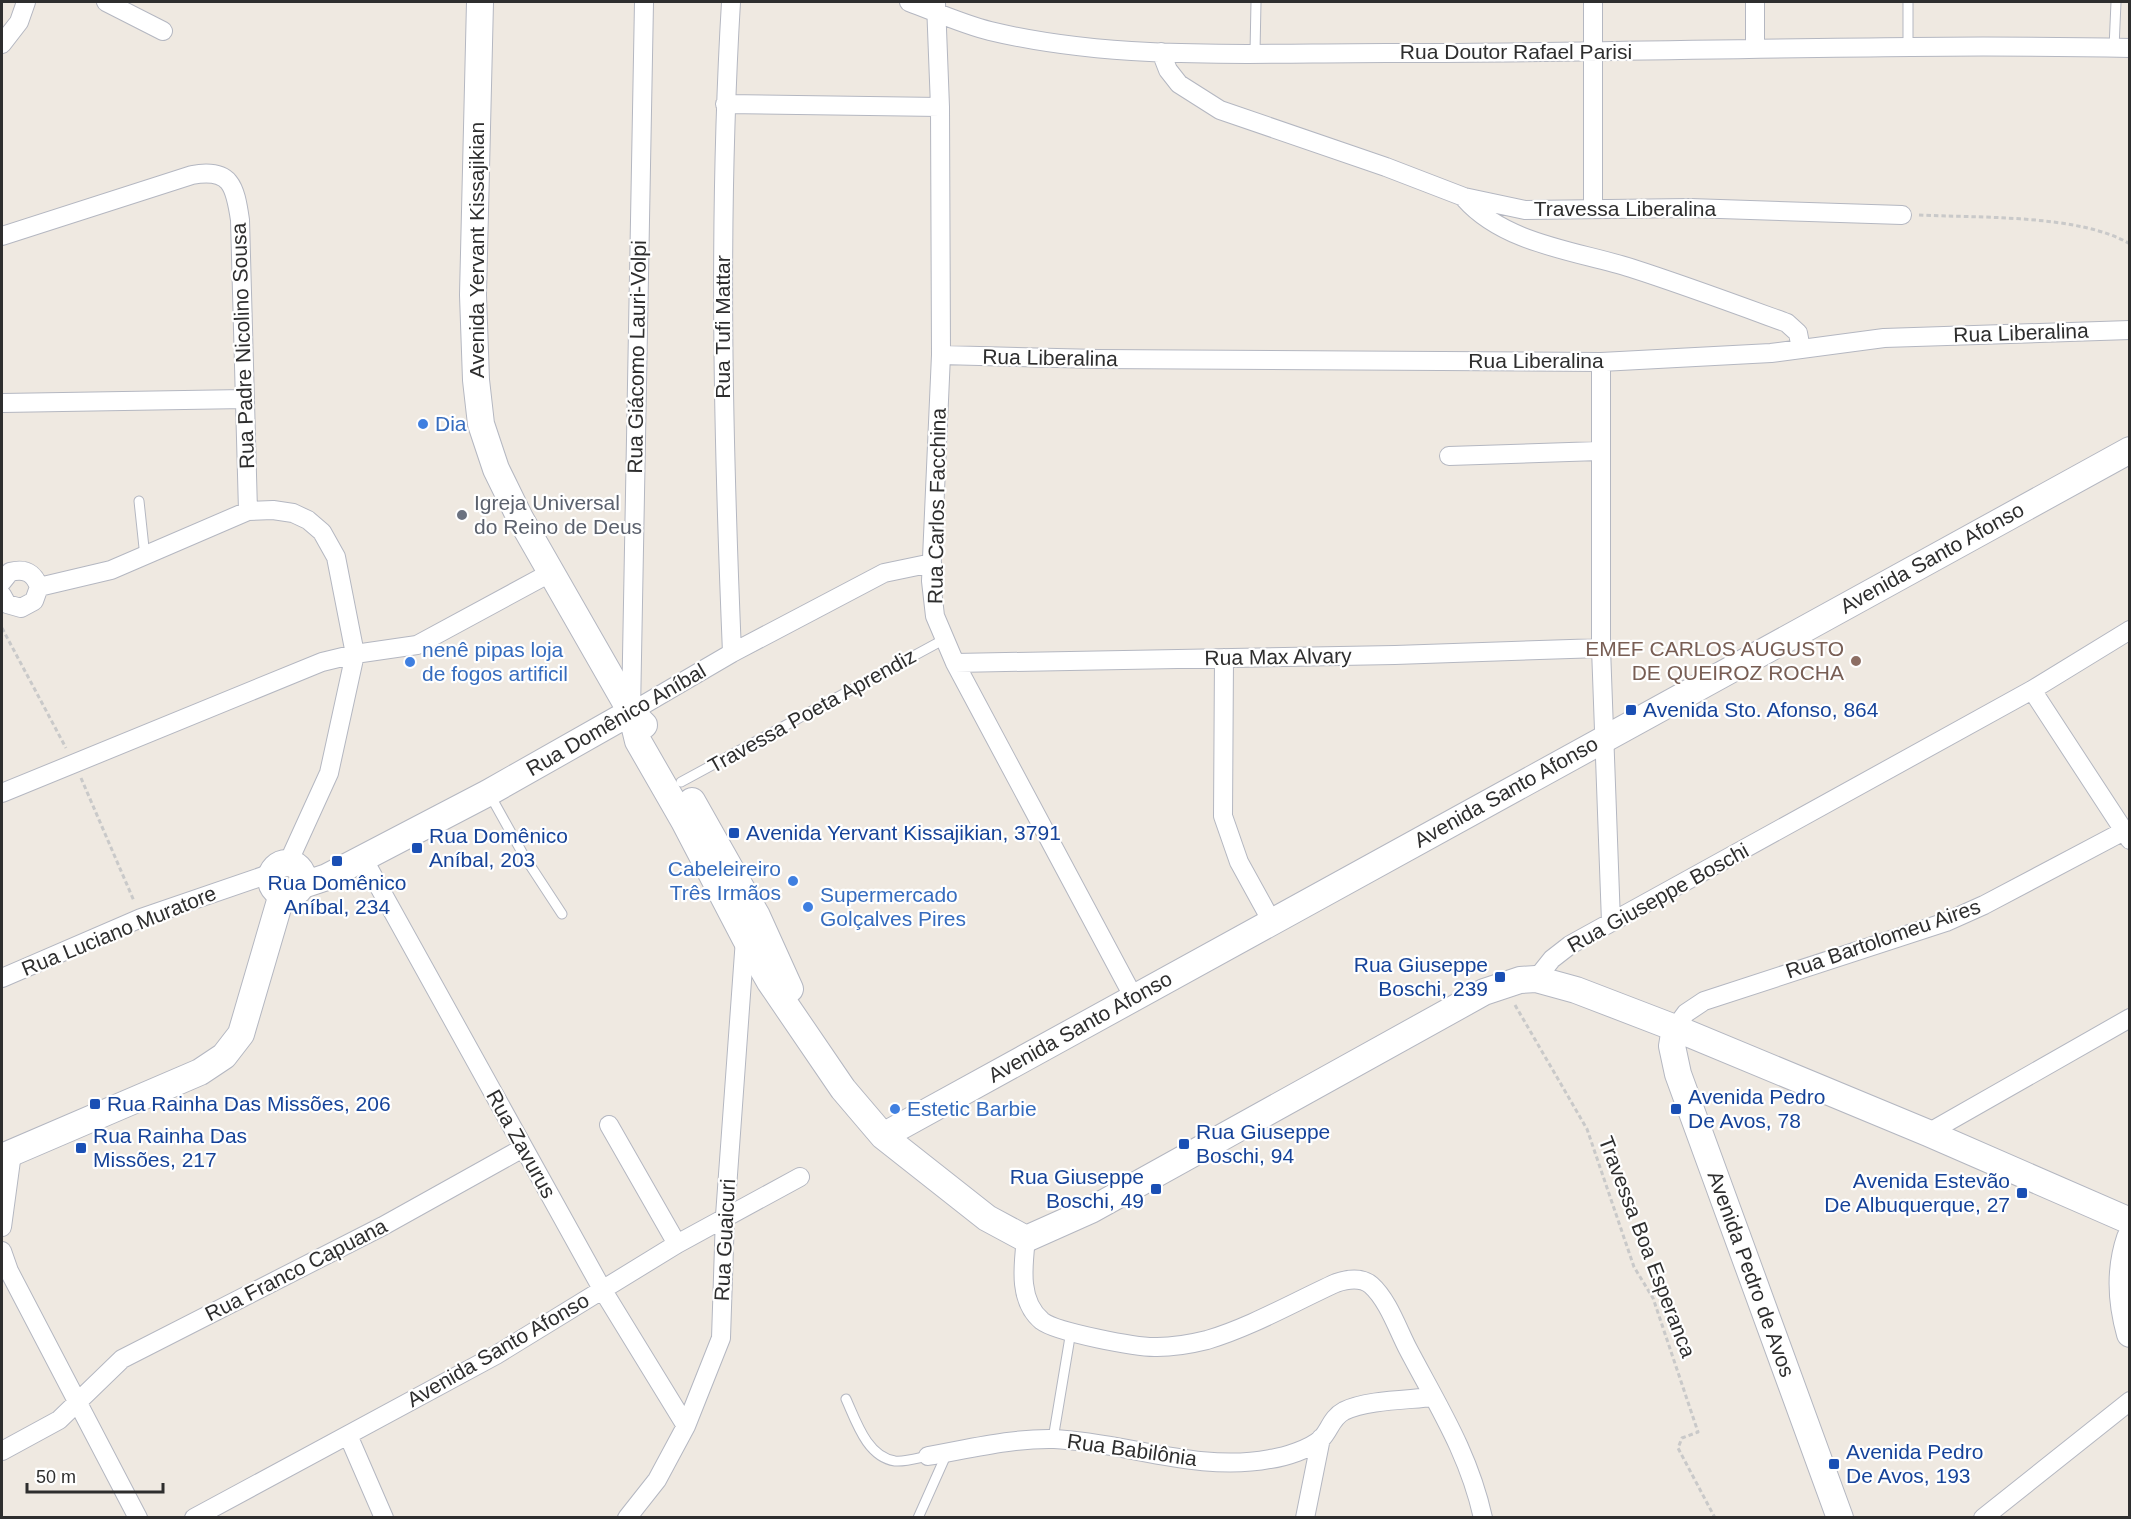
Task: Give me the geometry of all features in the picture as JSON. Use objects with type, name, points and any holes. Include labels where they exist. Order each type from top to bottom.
[{"type":"main road","name":"Avenida Yervant Kissajikian","points":[[480,2],[473,290],[476,380],[482,424],[496,469],[550,573],[631,712],[651,732],[681,782],[751,927],[770,982],[843,1089],[883,1136],[987,1218],[1026,1239]]},
{"type":"main road","name":"Avenida Santo Afonso","points":[[883,1136],[2130,450]]},
{"type":"main road","name":"Avenida Yervant Kissajikian","points":[[631,712],[638,741],[684,821],[751,927]]},
{"type":"main road","name":"Rua Domênico Aníbal","points":[[286,879],[327,877],[488,793],[631,712]]},
{"type":"main road","points":[[7,1155],[200,1072],[224,1056],[241,1034],[286,879]]},
{"type":"main road","points":[[1026,1239],[1091,1210],[1484,992],[1504,985],[1536,980],[1576,990],[1676,1028],[1928,1133],[2130,1221]]},
{"type":"main road","name":"Avenida Pedro de Avos","points":[[1676,1028],[1672,1046],[1678,1074],[1840,1518]]},
{"type":"main road","points":[[2130,1238],[2122,1277],[2123,1305],[2130,1334]]},
{"type":"street","points":[[2,44],[19,22],[26,2]]},
{"type":"street","points":[[106,2],[164,31]]},
{"type":"street","name":"Rua Giácomo Lauri-Volpi","points":[[631,712],[644,2]]},
{"type":"street","name":"Rua Tufi Mattar","points":[[730,2],[725,104],[723,428],[732,653]]},
{"type":"street","name":"Rua Doutor Rafael Parisi","points":[[909,2],[936,7],[989,31],[1040,41],[1161,52],[1594,53],[1755,48],[2122,48]]},
{"type":"street","points":[[1593,2],[1593,208]]},
{"type":"street","points":[[1755,2],[1755,48]]},
{"type":"street","name":"Rua Carlos Facchina","points":[[936,7],[940,108],[941,355],[932,563],[935,616],[955,663],[1134,998]]},
{"type":"street","name":"Travessa Liberalina","points":[[1161,52],[1168,70],[1179,84],[1220,110],[1386,167],[1464,197],[1525,210],[1690,208],[1902,214]]},
{"type":"street","points":[[725,104],[940,108]]},
{"type":"street","name":"Rua Padre Nicolino Sousa","points":[[2,236],[192,175],[207,172],[220,175],[230,183],[236,195],[240,220],[248,511]]},
{"type":"street","points":[[1464,197],[1491,222],[1510,230],[1559,248],[1631,268],[1786,323],[1798,333],[1801,349]]},
{"type":"street","name":"Rua Liberalina","points":[[941,355],[1098,359],[1601,362],[1801,349],[1884,338],[2130,330]]},
{"type":"street","points":[[1601,362],[1599,451],[1601,648],[1611,922]]},
{"type":"street","points":[[2,403],[244,399]]},
{"type":"street","points":[[1449,456],[1599,451]]},
{"type":"street","points":[[39,587],[82,579],[146,557],[248,511],[273,510],[293,513],[308,520],[322,532],[336,558],[356,654],[329,774],[286,879]]},
{"type":"street","name":"Rua Domênico Aníbal","points":[[631,712],[732,653],[884,573],[932,563]]},
{"type":"street","points":[[3,603],[21,608],[28,606],[38,595],[39,587],[32,574],[25,571],[4,574]]},
{"type":"street","points":[[2,793],[297,672],[356,654],[417,645],[550,573]]},
{"type":"street","name":"Rua Giuseppe Boschi","points":[[1536,980],[1561,952],[1611,922],[2032,690],[2130,630]]},
{"type":"street","name":"Rua Max Alvary","points":[[955,663],[1601,648]]},
{"type":"street","points":[[1224,658],[1223,816],[1239,862],[1272,922]]},
{"type":"street","points":[[2032,690],[2127,835]]},
{"type":"street","name":"Rua Bartolomeu Aires","points":[[1676,1028],[1686,1013],[1704,1000],[1946,922],[2127,835]]},
{"type":"street","name":"Rua Zavurus","points":[[363,858],[602,1289],[686,1426]]},
{"type":"street","name":"Rua Luciano Muratore","points":[[2,978],[141,918],[286,879]]},
{"type":"street","name":"Rua Guaicuri","points":[[627,1518],[657,1480],[686,1426],[721,1338],[725,1216],[751,927]]},
{"type":"street","points":[[1928,1133],[2130,1018]]},
{"type":"street","points":[[609,1125],[677,1244]]},
{"type":"street","name":"Rua Franco Capuana","points":[[2,1451],[59,1420],[123,1359],[383,1226],[523,1148]]},
{"type":"street","points":[[2,1227],[7,1155]]},
{"type":"street","name":"Avenida Santo Afonso","points":[[194,1518],[496,1355],[677,1244],[800,1177]]},
{"type":"street","points":[[1026,1239],[1023,1278],[1033,1309],[1043,1321],[1071,1331],[1136,1345],[1173,1346],[1207,1340],[1336,1283],[1349,1279],[1362,1280],[1371,1285],[1380,1296],[1466,1458],[1483,1518]]},
{"type":"street","points":[[2,1251],[9,1271],[138,1518]]},
{"type":"street","name":"Rua Babilônia","points":[[928,1456],[989,1444],[1053,1439],[1200,1460],[1270,1459],[1296,1452],[1321,1438],[1329,1423],[1351,1409],[1433,1397]]},
{"type":"street","points":[[1983,1518],[2130,1401]]},
{"type":"street","points":[[348,1435],[384,1518]]},
{"type":"street","points":[[1305,1518],[1321,1438]]},
{"type":"lane","points":[[1255,52],[1256,2]]},
{"type":"lane","points":[[1908,2],[1908,48]]},
{"type":"lane","points":[[2116,2],[2122,48]]},
{"type":"lane","points":[[140,501],[146,557]]},
{"type":"lane","name":"Travessa Poeta Aprendiz","points":[[681,782],[943,639]]},
{"type":"lane","points":[[488,793],[524,856],[562,914]]},
{"type":"lane","points":[[1053,1439],[1071,1331]]},
{"type":"lane","name":"Rua Babilônia","points":[[846,1399],[865,1440],[874,1450],[895,1461],[928,1456]]},
{"type":"lane","points":[[918,1518],[947,1453]]},
{"type":"path","points":[[1902,214],[2050,222],[2094,230],[2130,244]]},
{"type":"path","name":"Travessa Boa Esperanca","points":[[1504,985],[1587,1129],[1634,1267],[1653,1298],[1698,1432],[1682,1438],[1678,1448],[1715,1518]]},
{"type":"place","name":"Dia","points":[[423,424]]},
{"type":"place","name":"Igreja Universal do Reino de Deus","points":[[462,515]]},
{"type":"place","name":"EMEF CARLOS AUGUSTO DE QUEIROZ ROCHA","points":[[1856,661]]},
{"type":"place","name":"nenê pipas loja de fogos artificil","points":[[410,662]]},
{"type":"place","name":"Avenida Sto. Afonso, 864","points":[[1631,710]]},
{"type":"place","name":"Avenida Yervant Kissajikian, 3791","points":[[734,833]]},
{"type":"place","name":"Rua Domênico Aníbal, 203","points":[[417,848]]},
{"type":"place","name":"Rua Domênico Aníbal, 234","points":[[337,861]]},
{"type":"place","name":"Cabeleireiro Três Irmãos","points":[[793,881]]},
{"type":"place","name":"Supermercado Golçalves Pires","points":[[808,907]]},
{"type":"place","name":"Rua Giuseppe Boschi, 239","points":[[1500,977]]},
{"type":"place","name":"Rua Rainha Das Missões, 206","points":[[95,1104]]},
{"type":"place","name":"Estetic Barbie","points":[[895,1109]]},
{"type":"place","name":"Avenida Pedro De Avos, 78","points":[[1676,1109]]},
{"type":"place","name":"Rua Giuseppe Boschi, 94","points":[[1184,1144]]},
{"type":"place","name":"Rua Rainha Das Missões, 217","points":[[81,1148]]},
{"type":"place","name":"Rua Giuseppe Boschi, 49","points":[[1156,1189]]},
{"type":"place","name":"Avenida Estevão De Albuquerque, 27","points":[[2022,1193]]},
{"type":"place","name":"Avenida Pedro De Avos, 193","points":[[1834,1464]]}]
